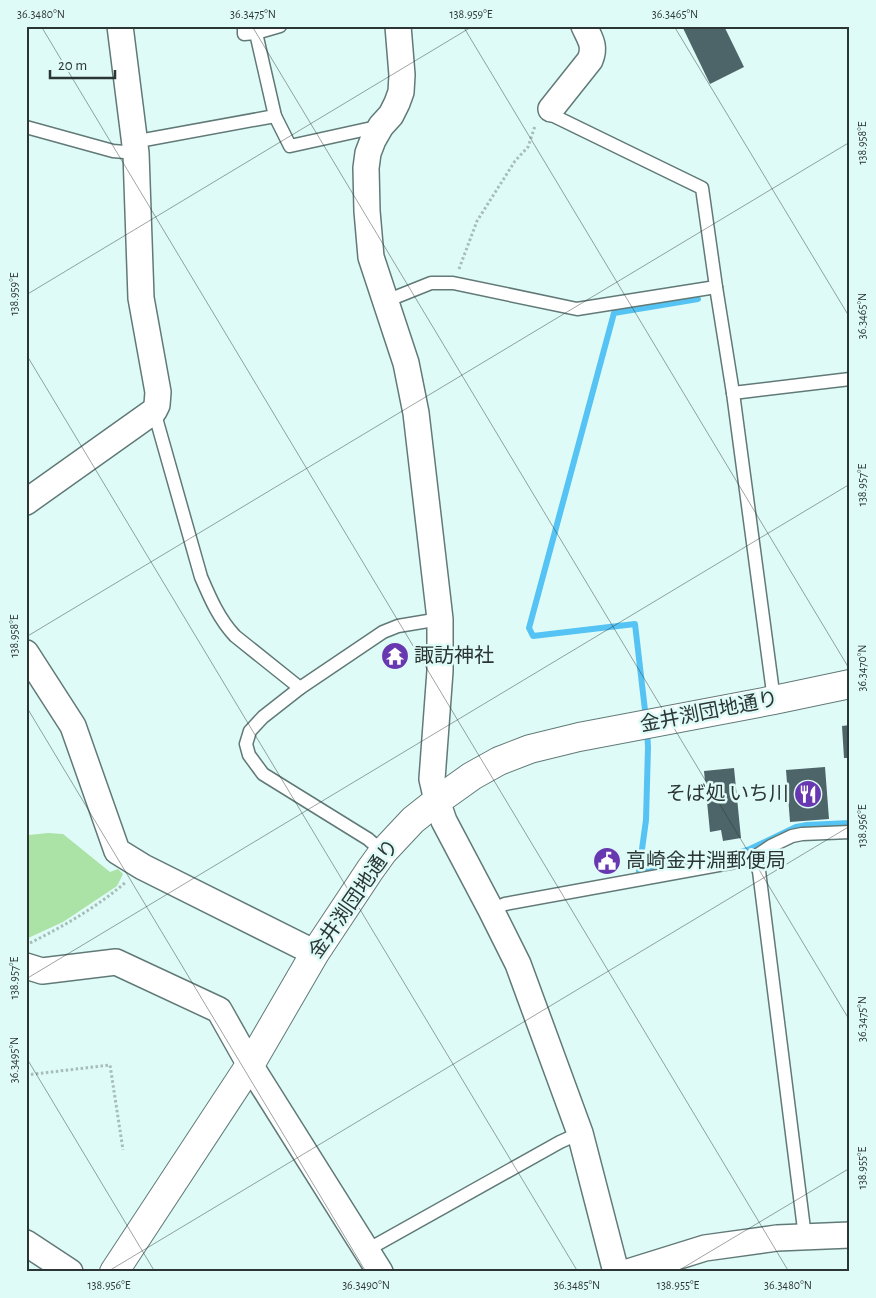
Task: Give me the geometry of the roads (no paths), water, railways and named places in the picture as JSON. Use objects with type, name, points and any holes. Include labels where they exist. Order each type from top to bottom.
[{"type":"street","points":[[26,502],[154,411],[157,405],[158,392],[141,298],[135,147],[120,26]]},
{"type":"street","points":[[398,26],[402,75],[401,92],[398,103],[391,115],[381,126],[368,153],[366,168],[367,211],[372,257],[406,363],[416,413],[440,619],[440,671],[432,778],[444,821],[518,964],[580,1133],[616,1272]]},
{"type":"street","points":[[550,109],[590,60],[593,53],[593,44],[584,26]]},
{"type":"street","points":[[26,653],[73,726],[117,851],[144,867],[315,953]]},
{"type":"street","name":"金井渕団地通り","points":[[114,1272],[250,1066],[315,953],[383,852],[413,820],[472,776],[530,748],[579,736],[850,684]]},
{"type":"street","points":[[26,966],[42,971],[116,962],[219,1010],[250,1066],[380,1272]]},
{"type":"street","points":[[628,1272],[705,1248],[777,1238],[850,1235]]},
{"type":"street","points":[[26,1243],[70,1272]]},
{"type":"lane","points":[[244,26],[244,34],[256,33],[280,26]]},
{"type":"lane","points":[[256,33],[275,116],[290,146],[381,126]]},
{"type":"lane","points":[[550,109],[552,115],[702,188],[733,393],[774,700]]},
{"type":"lane","points":[[26,127],[113,151],[135,147],[144,140],[275,116]]},
{"type":"lane","points":[[386,301],[431,283],[453,283],[576,308],[716,287]]},
{"type":"lane","points":[[733,393],[850,379]]},
{"type":"lane","points":[[154,411],[201,578],[209,596],[226,626],[235,636],[300,688]]},
{"type":"lane","points":[[383,852],[368,839],[263,774],[249,755],[246,744],[250,731],[263,717],[300,688],[383,632],[398,626],[440,619]]},
{"type":"lane","points":[[491,910],[505,904],[753,858],[771,846],[792,836],[850,832]]},
{"type":"lane","points":[[753,858],[759,871],[805,1237]]},
{"type":"lane","points":[[367,1250],[560,1142],[580,1133]]},
{"type":"waterway","points":[[646,719],[635,624],[533,636],[529,628],[614,313],[698,299]]},
{"type":"waterway","points":[[647,731],[646,820],[639,871],[720,858],[750,849],[796,827],[850,823]]},
{"type":"place","name":"諏訪神社","points":[[395,656]]},
{"type":"place","name":"そば処 いち川","points":[[808,794]]},
{"type":"place","name":"高崎金井淵郵便局","points":[[607,861]]}]
